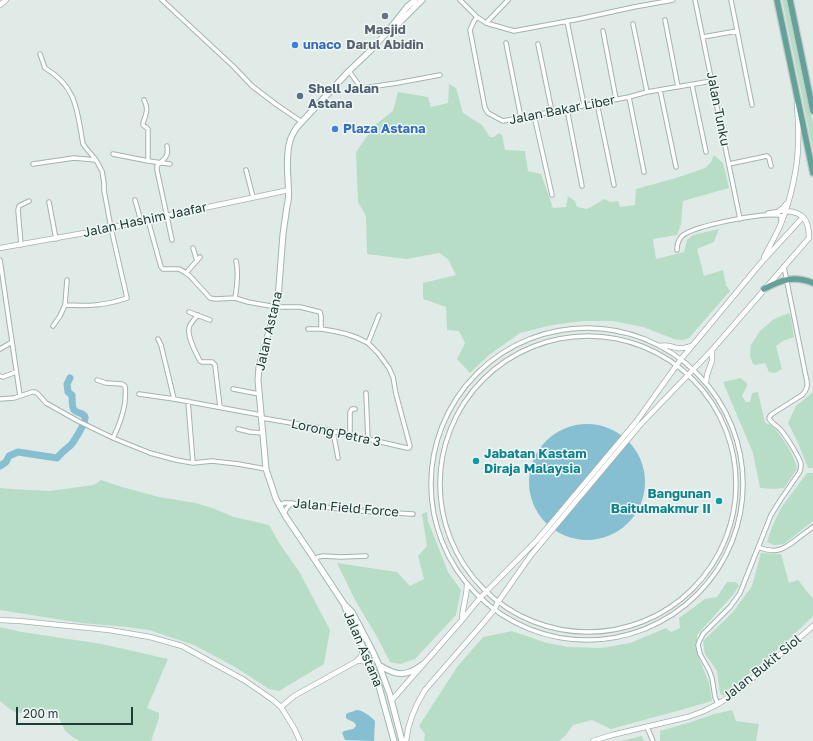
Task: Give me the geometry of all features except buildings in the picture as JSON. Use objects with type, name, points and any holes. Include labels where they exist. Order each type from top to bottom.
[{"type":"main road","points":[[287,190],[289,184],[290,140],[292,135],[349,71],[370,51],[414,0]]},
{"type":"main road","points":[[390,28],[399,23],[422,0]]},
{"type":"main road","points":[[777,0],[813,172]]},
{"type":"main road","points":[[790,0],[813,111]]},
{"type":"main road","name":"Jalan Astana","points":[[287,190],[287,206],[283,234],[279,290],[276,307],[259,367],[258,380],[266,469],[279,506],[344,604],[352,612],[379,665],[392,700],[402,741]]},
{"type":"main road","points":[[764,289],[777,282],[787,280],[796,279],[813,283]]},
{"type":"main road","name":"Jalan Astana","points":[[344,604],[347,614],[371,663],[381,690],[395,741]]},
{"type":"main road","points":[[379,665],[398,674],[414,671],[422,665]]},
{"type":"main road","points":[[392,700],[389,704],[388,712],[395,741]]},
{"type":"street","points":[[0,6],[6,0]]},
{"type":"street","points":[[162,0],[234,67],[252,86],[302,122]]},
{"type":"street","points":[[486,23],[508,0]]},
{"type":"street","points":[[462,1],[477,18],[486,23],[514,31],[673,0]]},
{"type":"street","name":"Jalan Tunku","points":[[695,0],[740,219]]},
{"type":"street","points":[[730,0],[752,104]]},
{"type":"street","name":"Jalan Bakar Liber","points":[[477,18],[470,30],[485,108],[488,113],[503,121],[629,97],[647,92],[712,81]]},
{"type":"street","points":[[665,20],[678,87]]},
{"type":"street","points":[[567,21],[584,105]]},
{"type":"street","points":[[633,24],[647,92]]},
{"type":"street","points":[[603,31],[616,99]]},
{"type":"street","points":[[703,37],[737,31]]},
{"type":"street","points":[[506,43],[521,118]]},
{"type":"street","points":[[538,44],[552,112]]},
{"type":"street","points":[[40,54],[45,68],[55,74],[70,90],[74,98],[84,144],[102,171],[110,228],[127,298],[114,303],[82,306],[65,305]]},
{"type":"street","points":[[349,71],[363,88],[440,75]]},
{"type":"street","points":[[692,84],[706,152]]},
{"type":"street","points":[[808,87],[813,100]]},
{"type":"street","points":[[660,90],[676,167]]},
{"type":"street","points":[[760,264],[786,211],[792,186],[799,131],[796,93]]},
{"type":"street","points":[[629,97],[644,172]]},
{"type":"street","points":[[144,100],[147,105],[143,125],[148,129],[148,161]]},
{"type":"street","points":[[598,103],[614,185]]},
{"type":"street","points":[[567,109],[582,186]]},
{"type":"street","points":[[534,115],[552,195]]},
{"type":"street","points":[[167,146],[168,152],[166,158],[157,166],[156,170],[172,240]]},
{"type":"street","points":[[113,154],[170,164]]},
{"type":"street","points":[[728,164],[767,156],[771,166]]},
{"type":"street","points":[[33,164],[74,158],[96,160]]},
{"type":"street","points":[[246,170],[254,197]]},
{"type":"street","name":"Jalan Hashim Jaafar","points":[[0,248],[141,222],[287,190]]},
{"type":"street","points":[[135,200],[141,222]]},
{"type":"street","points":[[21,245],[18,210],[19,206],[29,201]]},
{"type":"street","points":[[49,202],[56,238]]},
{"type":"street","points":[[779,211],[784,208],[788,202]]},
{"type":"street","points":[[392,700],[480,598],[537,540],[638,424],[688,376],[712,350],[809,238],[808,224],[803,217],[796,212],[779,211],[763,215]]},
{"type":"street","points":[[677,250],[678,241],[681,238],[689,232],[703,227],[763,215],[779,215],[781,218],[781,223]]},
{"type":"street","points":[[406,741],[411,716],[425,690],[494,610],[531,555],[638,424],[681,359],[760,264],[803,217]]},
{"type":"street","points":[[148,220],[160,267],[163,269],[178,269],[186,273],[210,298],[235,298],[276,307],[300,307],[320,312],[321,329]]},
{"type":"street","points":[[186,273],[198,259],[193,248]]},
{"type":"street","points":[[0,260],[20,396]]},
{"type":"street","points":[[235,298],[238,272],[236,261]]},
{"type":"street","points":[[718,704],[712,678],[700,654],[698,645],[699,642],[703,634],[730,607],[740,593],[771,515],[801,469],[800,461],[783,433],[769,418],[772,414],[802,395],[807,386],[784,268]]},
{"type":"street","points":[[53,326],[65,305],[67,280]]},
{"type":"street","points":[[189,312],[210,320]]},
{"type":"street","points":[[198,315],[189,326],[190,338],[200,361],[212,362],[215,366],[220,406]]},
{"type":"street","points":[[308,329],[342,332],[358,337],[368,343],[379,315]]},
{"type":"street","points":[[569,329],[612,329],[645,338],[660,346],[681,359],[706,382],[725,410],[736,436],[742,466],[743,490],[740,515],[734,539],[713,578],[701,592],[671,617],[653,627],[628,636],[594,641],[569,640],[526,629],[494,610],[467,584],[452,562],[437,527],[432,488],[433,466],[437,444],[444,422],[465,387],[484,366],[512,347],[530,338],[549,332],[569,329]]},
{"type":"street","points":[[572,337],[601,337],[621,340],[641,346],[676,366],[688,376],[709,400],[724,429],[729,444],[735,478],[729,527],[716,557],[695,586],[668,608],[639,624],[607,632],[590,633],[557,630],[546,627],[511,611],[486,592],[468,571],[455,548],[445,524],[442,511],[440,485],[442,460],[449,435],[459,411],[478,385],[493,370],[517,354],[544,343],[572,337]]},
{"type":"street","points":[[158,339],[174,398]]},
{"type":"street","points":[[0,349],[12,342]]},
{"type":"street","name":"Lorong Petra 3","points":[[139,394],[220,406],[409,448],[410,446],[393,377],[389,368],[378,353],[368,343]]},
{"type":"street","points":[[660,346],[667,345],[677,348],[684,348],[692,346]]},
{"type":"street","points":[[706,382],[712,361],[712,350]]},
{"type":"street","points":[[0,376],[16,372]]},
{"type":"street","points":[[97,380],[106,383],[122,384],[125,386],[126,390],[123,413],[118,428],[112,438]]},
{"type":"street","points":[[233,389],[259,394]]},
{"type":"street","points":[[0,400],[35,392],[46,403],[87,426],[150,454],[193,463],[212,461],[266,469]]},
{"type":"street","points":[[366,393],[368,439]]},
{"type":"street","points":[[188,401],[193,463]]},
{"type":"street","points":[[350,435],[350,412],[352,409],[356,409]]},
{"type":"street","points":[[238,429],[263,433]]},
{"type":"street","points":[[333,431],[338,458]]},
{"type":"street","name":"Jalan Field Force","points":[[279,506],[284,503],[358,511],[413,514]]},
{"type":"street","points":[[284,514],[287,508],[292,504]]},
{"type":"street","points":[[758,547],[767,551],[782,550],[813,527]]},
{"type":"street","points":[[315,560],[318,557],[323,556],[366,556]]},
{"type":"street","points":[[462,620],[467,584]]},
{"type":"street","points":[[0,620],[20,620],[109,630],[150,636],[182,646],[244,680],[273,700],[281,707],[300,741]]},
{"type":"street","name":"Jalan Bukit Siol","points":[[593,741],[688,717],[718,704],[745,685],[813,626]]},
{"type":"street","points":[[281,707],[294,696],[357,661],[362,655],[363,646]]},
{"type":"street","points":[[357,661],[371,663]]},
{"type":"street","points":[[648,727],[653,741]]},
{"type":"street","points":[[611,741],[612,735]]},
{"type":"green space","points":[[782,0],[787,0],[813,123],[813,150]]},
{"type":"green space","points":[[449,84],[456,88],[463,113],[482,125],[490,137],[494,137],[499,133],[502,135],[505,150],[525,151],[528,171],[541,174],[553,208],[566,207],[568,196],[575,201],[577,207],[587,209],[604,199],[611,202],[618,201],[620,207],[635,205],[636,189],[705,168],[711,162],[714,155],[723,163],[729,188],[683,201],[681,224],[677,235],[653,239],[656,259],[684,252],[687,240],[693,235],[719,229],[714,242],[697,249],[704,276],[723,270],[726,285],[730,291],[689,338],[683,340],[674,339],[643,327],[613,321],[583,321],[552,325],[520,333],[489,355],[470,373],[457,359],[465,343],[459,331],[447,330],[446,307],[423,299],[423,283],[456,275],[448,259],[439,253],[406,259],[367,254],[366,216],[358,202],[356,152],[375,125],[393,111],[398,92],[428,97],[431,107],[448,103]]},
{"type":"green space","points":[[789,313],[794,337],[783,341],[776,346],[782,369],[775,373],[769,372],[765,363],[756,365],[753,364],[750,356],[751,345],[760,331],[774,319]]},
{"type":"green space","points":[[740,378],[747,383],[742,396],[746,402],[750,402],[752,393],[758,392],[765,423],[771,425],[779,434],[794,458],[797,469],[784,488],[760,488],[753,453],[723,382]]},
{"type":"green space","points":[[813,392],[813,468],[808,468],[788,423],[796,406]]},
{"type":"green space","points":[[807,473],[813,473],[813,521],[784,544],[774,545],[767,542],[781,508]]},
{"type":"green space","points":[[101,480],[159,497],[196,503],[234,517],[269,525],[300,573],[330,630],[324,664],[279,691],[269,689],[235,667],[194,645],[149,630],[81,623],[0,610],[0,488],[49,491],[94,485]]},
{"type":"green space","points":[[427,512],[428,521],[448,572],[461,590],[456,615],[415,659],[400,664],[390,662],[355,600],[337,563],[397,572],[410,586],[424,579],[418,556],[427,546],[422,514]]},
{"type":"green space","points":[[761,553],[781,554],[789,583],[798,580],[813,599],[813,616],[783,645],[723,696],[720,693],[717,671],[705,654],[703,641],[733,612],[752,586]]},
{"type":"green space","points":[[727,582],[736,582],[739,586],[697,635],[699,658],[709,683],[712,701],[611,729],[592,720],[573,725],[566,735],[559,741],[424,741],[425,734],[419,726],[457,667],[483,637],[512,631],[547,643],[568,647],[601,648],[630,643],[666,628],[671,632],[680,628],[679,618],[705,599],[717,597]]},
{"type":"green space","points":[[0,627],[22,632],[102,644],[168,659],[147,708],[159,713],[159,718],[151,741],[80,741],[67,732],[59,717],[49,710],[20,713],[9,709],[0,701]]},
{"type":"green space","points":[[732,710],[736,721],[759,724],[756,741],[660,741],[660,731]]},
{"type":"green space","points":[[642,736],[644,741],[621,741]]},
{"type":"water","points":[[587,424],[609,428],[628,441],[641,460],[645,482],[641,504],[628,523],[609,536],[587,540],[565,536],[546,523],[533,504],[529,482],[533,460],[546,441],[565,428]]},
{"type":"water","points":[[356,710],[364,712],[375,721],[374,741],[345,740],[342,733],[353,729],[356,726],[355,723],[346,718],[346,714]]},
{"type":"waterway","points":[[0,466],[6,462],[9,456],[18,452],[57,458],[71,445],[80,431],[85,417],[73,409],[72,395],[68,392],[67,384],[70,378]]},
{"type":"place","name":"Masjid Darul Abidin","points":[[385,16]]},
{"type":"place","name":"unaco","points":[[295,45]]},
{"type":"place","name":"Shell Jalan Astana","points":[[300,96]]},
{"type":"place","name":"Plaza Astana","points":[[335,129]]},
{"type":"place","name":"Jabatan Kastam Diraja Malaysia","points":[[476,461]]},
{"type":"place","name":"Bangunan Baitulmakmur II","points":[[719,501]]}]
